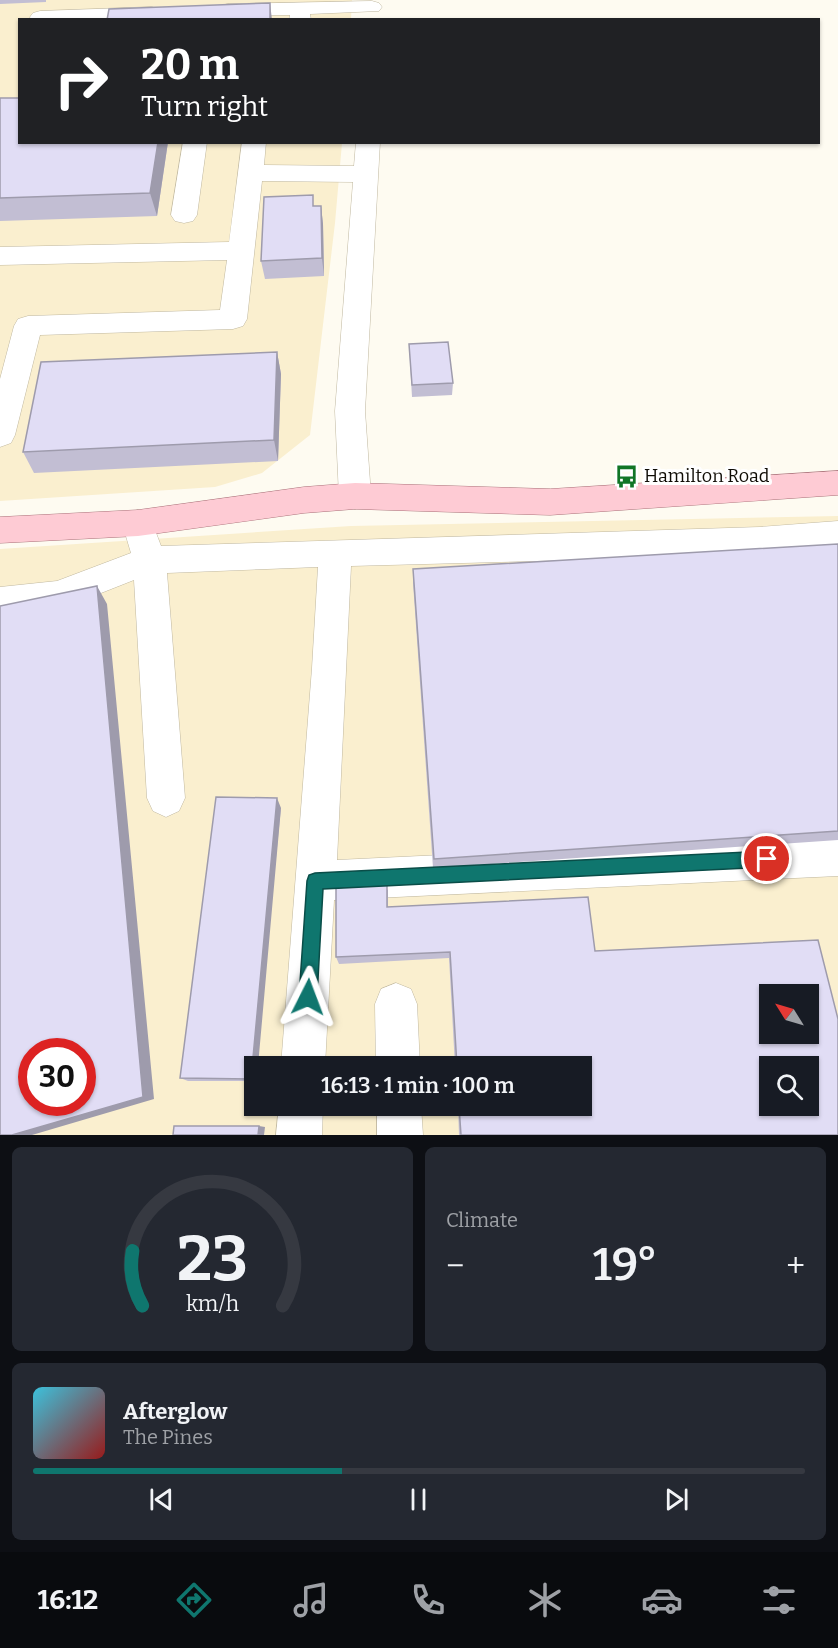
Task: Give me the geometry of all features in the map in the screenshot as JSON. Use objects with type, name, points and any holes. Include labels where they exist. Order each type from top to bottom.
[{"type":"main road","points":[[0,530],[138,523],[304,500],[355,496],[550,502],[838,483]]},
{"type":"street","points":[[203,11],[275,4],[300,14],[372,9]]},
{"type":"street","points":[[40,17],[65,18],[170,12]]},
{"type":"street","points":[[184,215],[195,144]]},
{"type":"street","points":[[0,435],[28,326],[233,319],[254,144]]},
{"type":"street","points":[[355,496],[350,411],[368,144]]},
{"type":"street","points":[[251,173],[367,174]]},
{"type":"street","points":[[0,256],[241,251]]},
{"type":"street","points":[[138,523],[149,560],[166,798]]},
{"type":"street","points":[[0,602],[58,595],[149,560],[760,541],[838,534]]},
{"type":"street","points":[[304,1056],[330,668],[335,553]]},
{"type":"street","points":[[315,881],[838,856]]},
{"type":"street","points":[[396,1004],[398,1056]]},
{"type":"street","points":[[299,1135],[300,1116]]},
{"type":"street","points":[[399,1116],[400,1135]]},
{"type":"shaded area","points":[[0,0],[352,0],[351,18],[18,18],[18,144],[342,144],[310,435],[262,473],[215,487],[0,501]]},
{"type":"shaded area","points":[[838,516],[838,1135],[0,1135],[0,549],[351,526]]},
{"type":"building","points":[[270,3],[270,18],[107,18],[109,9]]},
{"type":"building","points":[[0,98],[18,98],[18,144],[158,144],[150,193],[0,198]]},
{"type":"building","points":[[313,195],[313,206],[321,206],[322,258],[261,261],[264,197]]},
{"type":"building","points":[[448,342],[453,383],[412,385],[409,344]]},
{"type":"building","points":[[277,352],[274,440],[23,452],[41,362]]},
{"type":"building","points":[[838,544],[838,831],[434,859],[413,569]]},
{"type":"building","points":[[97,586],[143,1097],[96,1111],[96,1038],[18,1038],[18,1116],[78,1116],[12,1135],[0,1135],[0,606]]},
{"type":"building","points":[[216,797],[277,798],[253,1056],[244,1056],[244,1079],[180,1078]]},
{"type":"building","points":[[387,881],[387,907],[588,897],[595,951],[818,940],[838,1019],[838,1135],[461,1135],[460,1116],[592,1116],[592,1056],[456,1056],[450,952],[336,957],[336,884]]},
{"type":"building","points":[[174,1126],[259,1126],[258,1135],[173,1135]]},
{"type":"place","name":"Hamilton Road","points":[[626,476]]},
{"type":"route","points":[[308,997],[315,881],[767,859]]}]
